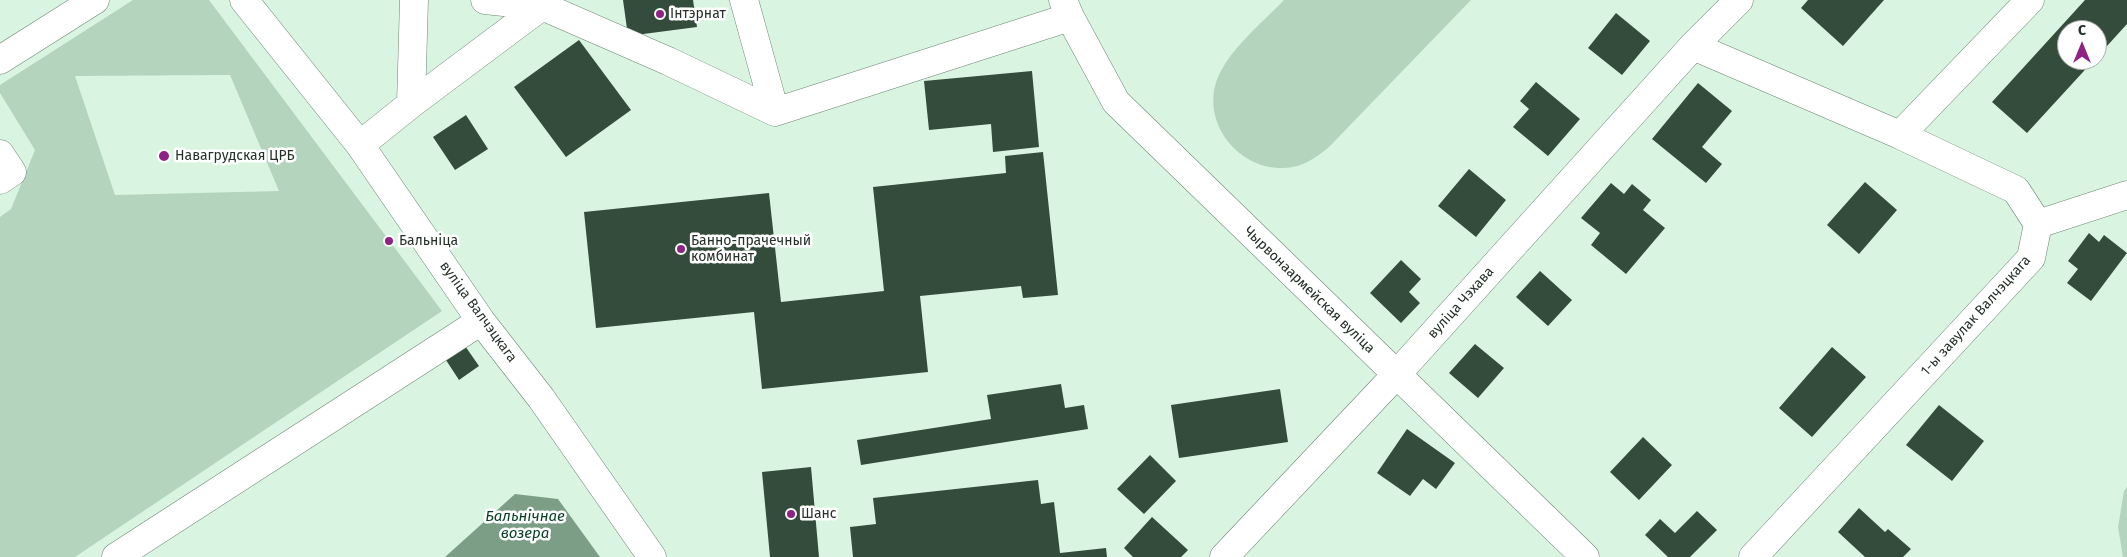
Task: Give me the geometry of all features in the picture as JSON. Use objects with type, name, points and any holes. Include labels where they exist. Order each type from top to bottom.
[{"type":"street","points":[[0,60],[95,0]]},
{"type":"street","name":"вуліца Валчэцкага","points":[[244,0],[360,145],[481,321],[541,398],[652,557]]},
{"type":"street","points":[[412,104],[414,0]]},
{"type":"street","points":[[485,0],[542,6],[668,61],[774,112],[1066,9]]},
{"type":"street","points":[[744,0],[774,112]]},
{"type":"street","name":"вуліца Чэхава","points":[[1224,557],[1396,375],[1693,46],[1739,0]]},
{"type":"street","points":[[1900,135],[2030,0]]},
{"type":"street","points":[[360,145],[542,6]]},
{"type":"street","name":"Чырвонаармейская вуліца","points":[[1066,9],[1116,102],[1586,557]]},
{"type":"street","points":[[1693,46],[1900,135],[2016,190],[2038,224],[2127,194]]},
{"type":"street","points":[[0,154],[12,172],[0,180]]},
{"type":"street","name":"1-ы завулак Валчэцкага","points":[[1753,557],[2031,258],[2038,224]]},
{"type":"street","points":[[116,557],[481,321]]},
{"type":"shaded area","points":[[133,0],[209,0],[442,311],[75,557],[0,557],[0,217],[11,209],[35,150],[0,93],[0,85]],"holes":[[[230,75],[279,191],[115,195],[75,76]]]},
{"type":"shaded area","points":[[1284,0],[1471,0],[1330,146],[1308,162],[1290,168],[1283,168],[1267,166],[1253,161],[1229,143],[1215,116],[1213,101],[1219,74],[1226,62],[1244,40]]},
{"type":"shaded area","points":[[2127,487],[2127,557],[2123,557],[2118,527],[2124,491]]},
{"type":"water","name":"Бальнічнае возера","points":[[515,494],[558,499],[600,557],[445,557]]},
{"type":"building","name":"Інтэрнат","points":[[623,0],[693,0],[697,27],[628,36]]},
{"type":"building","points":[[1808,0],[1884,0],[1843,46],[1801,8]]},
{"type":"building","points":[[2085,0],[2127,0],[2127,24],[2107,46],[2107,20],[2067,20]]},
{"type":"building","points":[[1616,13],[1650,41],[1622,75],[1588,48]]},
{"type":"building","points":[[2057,31],[2057,70],[2085,70],[2027,133],[1992,102]]},
{"type":"building","points":[[579,40],[631,110],[566,157],[514,87]]},
{"type":"building","points":[[1032,71],[1039,147],[993,152],[991,124],[929,130],[924,81]]},
{"type":"building","points":[[1536,82],[1580,119],[1548,156],[1513,127],[1529,109],[1520,101]]},
{"type":"building","points":[[1698,83],[1732,111],[1702,147],[1722,164],[1706,183],[1652,139]]},
{"type":"building","points":[[466,115],[488,149],[455,170],[433,137]]},
{"type":"building","name":"Банно-прачечный комбинат","points":[[1043,152],[1058,295],[1023,298],[1021,286],[920,296],[928,372],[762,389],[754,312],[596,328],[584,212],[769,193],[781,302],[884,291],[873,187],[1006,173],[1005,156]]},
{"type":"building","points":[[1469,169],[1506,200],[1476,237],[1438,206]]},
{"type":"building","points":[[1865,182],[1897,210],[1859,254],[1827,225]]},
{"type":"building","points":[[1611,183],[1624,194],[1632,184],[1651,200],[1643,210],[1665,228],[1626,274],[1591,245],[1600,233],[1581,218]]},
{"type":"building","points":[[2089,233],[2099,242],[2104,235],[2127,253],[2091,301],[2067,283],[2078,269],[2068,261]]},
{"type":"building","points":[[1401,260],[1421,279],[1409,292],[1420,303],[1401,323],[1370,293]]},
{"type":"building","points":[[1540,271],[1572,300],[1548,326],[1516,297]]},
{"type":"building","points":[[463,343],[479,366],[459,380],[444,357]]},
{"type":"building","points":[[1475,344],[1504,368],[1478,398],[1449,373]]},
{"type":"building","points":[[1832,347],[1866,377],[1812,437],[1779,408]]},
{"type":"building","points":[[1061,384],[1065,408],[1084,405],[1088,429],[861,465],[857,440],[991,419],[987,395]]},
{"type":"building","points":[[1280,389],[1288,442],[1179,458],[1171,405]]},
{"type":"building","points":[[1939,405],[1984,441],[1952,481],[1906,445]]},
{"type":"building","points":[[1407,429],[1455,463],[1436,489],[1423,479],[1410,496],[1377,473]]},
{"type":"building","points":[[1643,437],[1672,465],[1639,500],[1610,472]]},
{"type":"building","points":[[1150,455],[1176,481],[1144,514],[1117,489]]},
{"type":"building","name":"Шанс","points":[[811,467],[819,557],[770,557],[762,472]]},
{"type":"building","points":[[1038,480],[1041,504],[1054,502],[1060,553],[1106,548],[1107,557],[853,557],[850,527],[876,524],[873,498]]},
{"type":"building","points":[[1859,508],[1885,532],[1888,529],[1911,549],[1903,557],[1865,557],[1838,532]]},
{"type":"building","points":[[1697,511],[1717,530],[1690,557],[1668,557],[1645,535],[1660,519],[1675,533]]},
{"type":"building","points":[[1152,517],[1188,550],[1181,557],[1133,557],[1124,548]]},
{"type":"place","name":"Інтэрнат","points":[[660,14]]},
{"type":"place","name":"Навагрудская ЦРБ","points":[[164,156]]},
{"type":"place","name":"Бальніца","points":[[389,241]]},
{"type":"place","name":"Банно-прачечный комбинат","points":[[681,249]]},
{"type":"place","name":"Шанс","points":[[791,514]]}]
